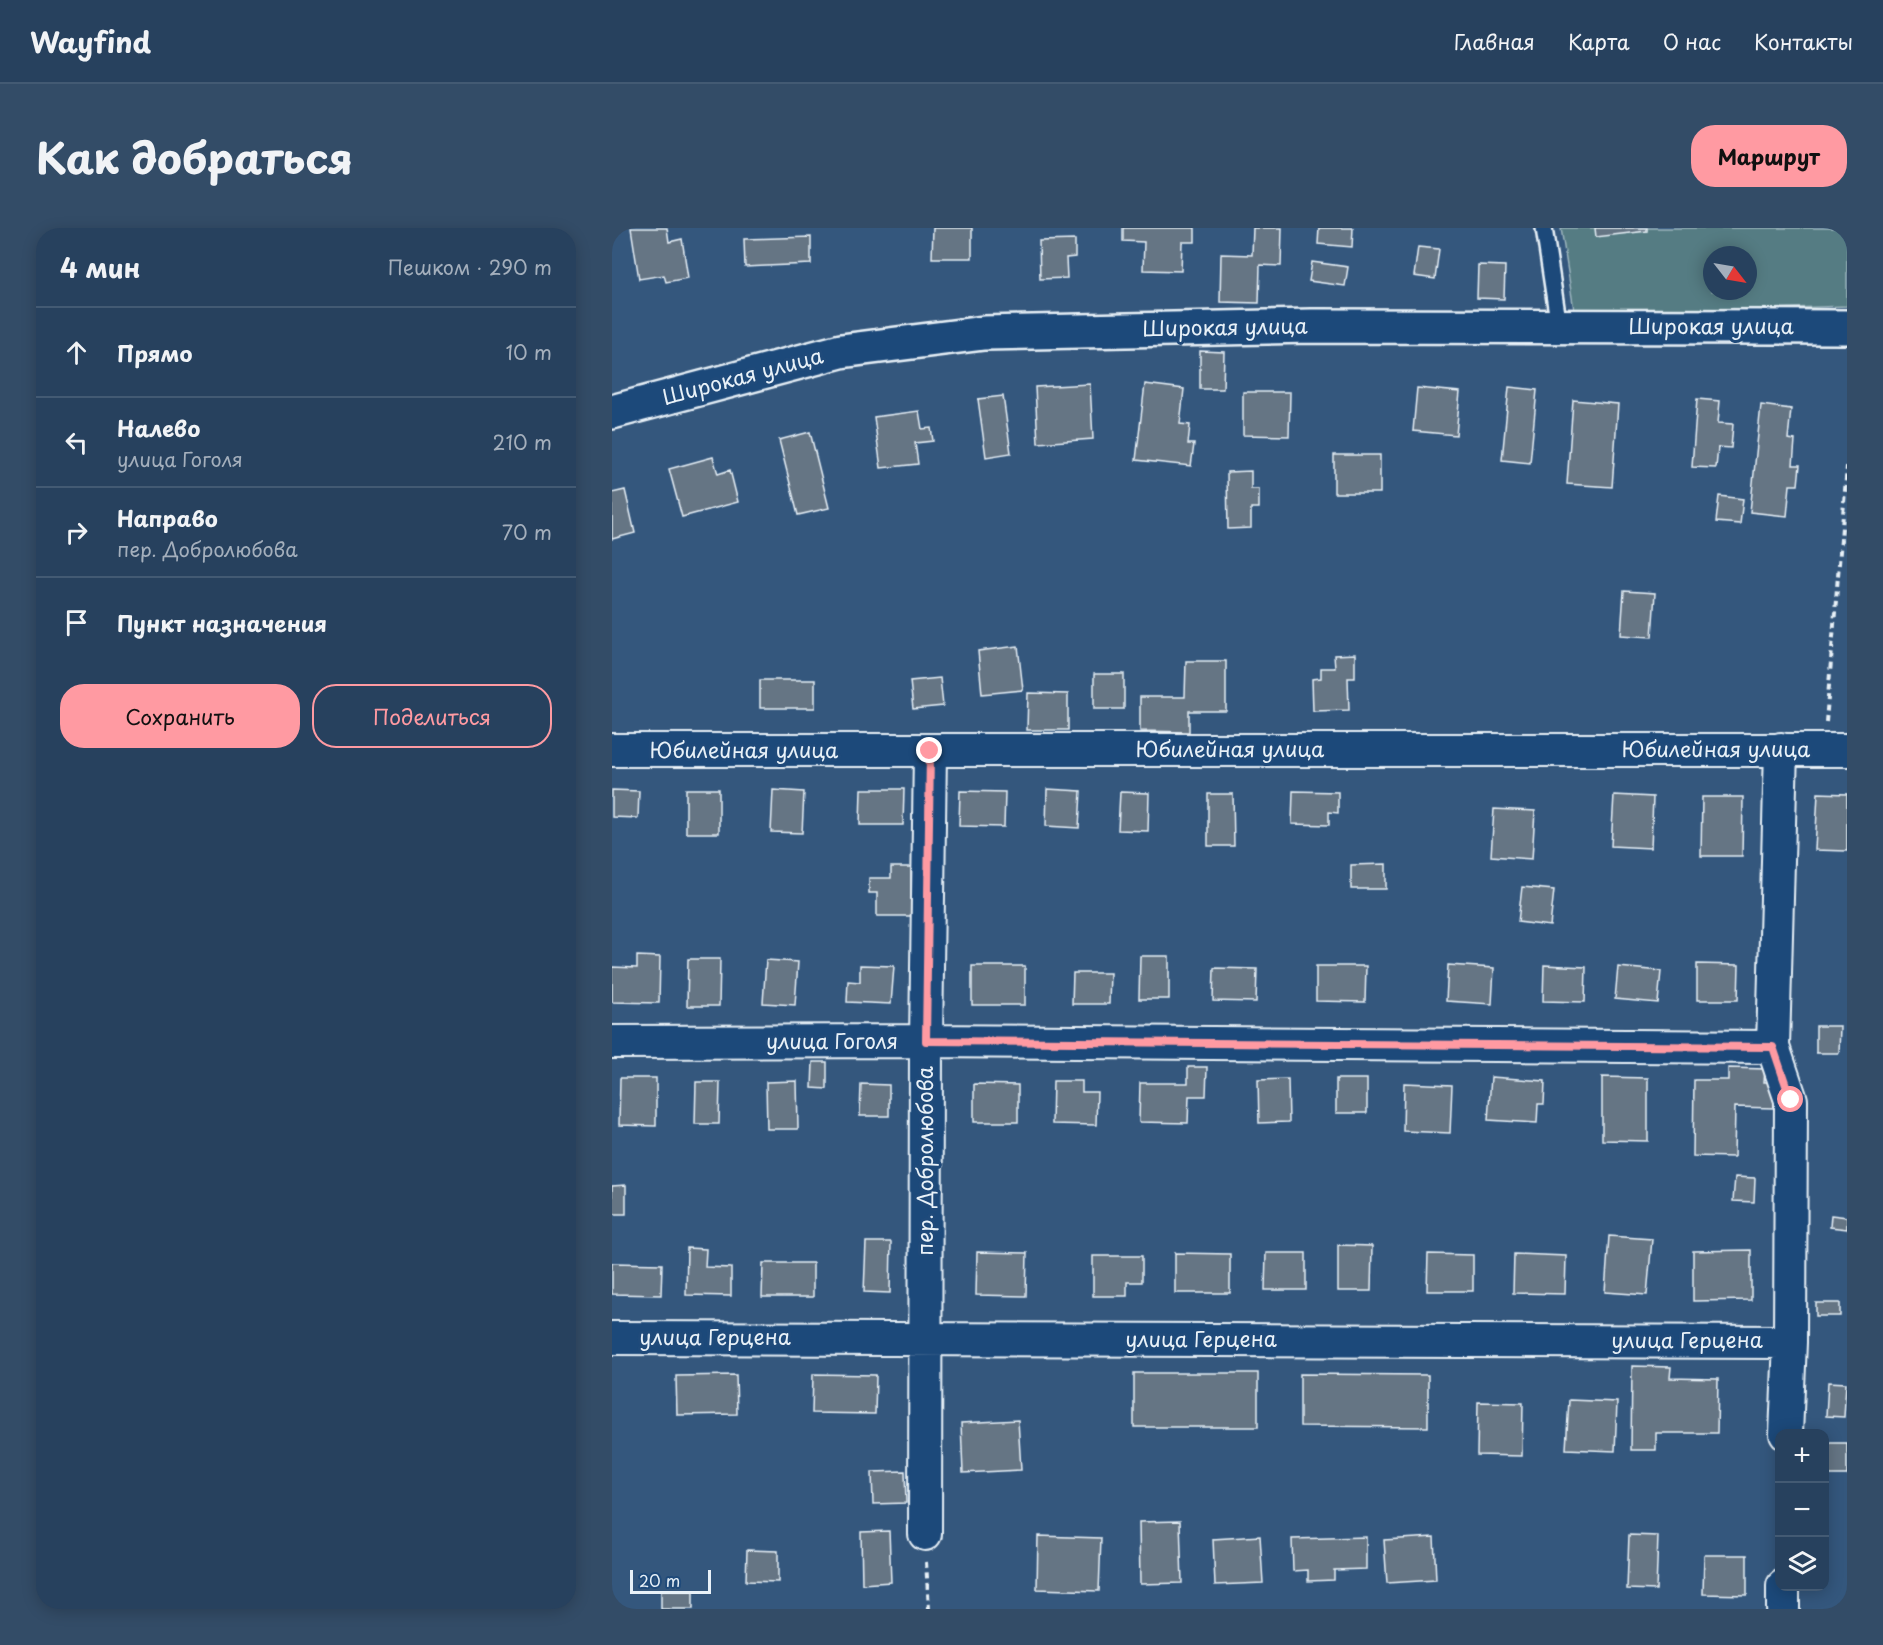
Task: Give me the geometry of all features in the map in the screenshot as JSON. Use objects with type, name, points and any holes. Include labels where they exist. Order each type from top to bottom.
[{"type":"street","name":"Широкая улица","points":[[612,412],[841,351],[984,333],[1312,326],[1847,327]]},
{"type":"street","points":[[1781,749],[1773,1047],[1791,1100],[1790,1342],[1786,1429]]},
{"type":"street","name":"Юбилейная улица","points":[[612,750],[1835,750]]},
{"type":"street","name":"пер. Добролюбова","points":[[925,1534],[924,1338],[930,751]]},
{"type":"street","name":"улица Гоголя","points":[[612,1042],[926,1041],[1773,1047]]},
{"type":"street","name":"улица Герцена","points":[[612,1338],[1790,1342]]},
{"type":"street","points":[[1783,1591],[1783,1609]]},
{"type":"lane","points":[[1544,228],[1559,327]]},
{"type":"path","points":[[1835,750],[1847,466]]},
{"type":"path","points":[[925,1534],[929,1609]]},
{"type":"green space","points":[[1561,228],[1847,228],[1847,306],[1575,316]]},
{"type":"building","points":[[631,228],[667,228],[669,242],[682,239],[688,278],[666,282],[664,275],[639,279]]},
{"type":"building","points":[[933,228],[972,228],[972,258],[932,258]]},
{"type":"building","points":[[1123,228],[1195,228],[1195,242],[1182,242],[1181,271],[1143,270],[1144,242],[1123,241]]},
{"type":"building","points":[[1253,228],[1282,228],[1281,266],[1260,265],[1259,303],[1220,302],[1221,254],[1252,255]]},
{"type":"building","points":[[1319,228],[1353,228],[1352,247],[1318,244]]},
{"type":"building","points":[[1595,228],[1647,228],[1647,231],[1596,237]]},
{"type":"building","points":[[811,237],[811,264],[745,267],[744,239]]},
{"type":"building","points":[[1075,240],[1075,257],[1066,258],[1067,278],[1040,279],[1039,241]]},
{"type":"building","points":[[1418,247],[1439,249],[1435,279],[1414,276]]},
{"type":"building","points":[[1312,262],[1348,267],[1345,286],[1309,281]]},
{"type":"building","points":[[1478,265],[1505,266],[1504,299],[1477,298]]},
{"type":"building","points":[[1200,351],[1224,352],[1223,389],[1200,389]]},
{"type":"building","points":[[1090,384],[1093,439],[1038,443],[1035,387]]},
{"type":"building","points":[[1145,384],[1184,389],[1180,424],[1190,425],[1188,444],[1194,444],[1191,466],[1136,460]]},
{"type":"building","points":[[1509,387],[1537,390],[1530,463],[1502,460]]},
{"type":"building","points":[[1417,388],[1460,392],[1456,435],[1413,431]]},
{"type":"building","points":[[1243,392],[1290,392],[1289,436],[1243,435]]},
{"type":"building","points":[[1003,396],[1011,453],[986,457],[978,399]]},
{"type":"building","points":[[1697,399],[1720,401],[1718,423],[1733,424],[1731,448],[1718,447],[1716,468],[1692,467]]},
{"type":"building","points":[[1573,400],[1618,404],[1612,487],[1567,484]]},
{"type":"building","points":[[1761,405],[1791,409],[1788,439],[1795,440],[1793,465],[1800,465],[1798,485],[1790,485],[1787,516],[1750,512]]},
{"type":"building","points":[[919,411],[922,429],[931,428],[933,441],[915,443],[918,464],[881,468],[874,417]]},
{"type":"building","points":[[810,432],[829,508],[798,515],[779,440]]},
{"type":"building","points":[[1334,455],[1380,455],[1380,493],[1334,493]]},
{"type":"building","points":[[713,457],[718,474],[730,470],[738,502],[682,517],[669,469]]},
{"type":"building","points":[[1251,471],[1251,489],[1259,489],[1259,508],[1251,508],[1251,528],[1228,529],[1227,472]]},
{"type":"building","points":[[625,490],[635,533],[612,539],[612,493]]},
{"type":"building","points":[[1719,496],[1743,499],[1740,524],[1716,522]]},
{"type":"building","points":[[1624,591],[1655,593],[1652,637],[1621,635]]},
{"type":"building","points":[[1018,646],[1023,690],[982,694],[978,651]]},
{"type":"building","points":[[1355,654],[1355,678],[1348,678],[1349,710],[1313,711],[1312,679],[1321,678],[1321,668],[1335,668],[1334,655]]},
{"type":"building","points":[[1186,661],[1226,661],[1226,711],[1189,711],[1189,732],[1140,731],[1140,697],[1185,697]]},
{"type":"building","points":[[1094,674],[1124,674],[1124,709],[1094,709]]},
{"type":"building","points":[[940,678],[943,706],[913,709],[910,681]]},
{"type":"building","points":[[760,680],[815,680],[815,708],[760,708]]},
{"type":"building","points":[[1028,693],[1068,694],[1068,730],[1027,730]]},
{"type":"building","points":[[686,789],[719,789],[719,833],[686,833]]},
{"type":"building","points":[[861,789],[904,789],[903,825],[860,825]]},
{"type":"building","points":[[1047,789],[1081,791],[1079,828],[1046,826]]},
{"type":"building","points":[[612,790],[639,791],[638,818],[612,817]]},
{"type":"building","points":[[773,790],[804,792],[802,833],[771,832]]},
{"type":"building","points":[[960,791],[1005,792],[1004,827],[959,826]]},
{"type":"building","points":[[1293,791],[1338,792],[1338,813],[1329,812],[1329,825],[1292,824]]},
{"type":"building","points":[[1120,792],[1149,793],[1148,831],[1118,830]]},
{"type":"building","points":[[1818,793],[1847,794],[1847,851],[1815,850]]},
{"type":"building","points":[[1208,794],[1233,794],[1234,846],[1208,846]]},
{"type":"building","points":[[1614,795],[1653,797],[1651,848],[1611,846]]},
{"type":"building","points":[[1702,797],[1743,797],[1742,856],[1701,856]]},
{"type":"building","points":[[1494,809],[1535,811],[1532,859],[1491,856]]},
{"type":"building","points":[[1386,864],[1386,889],[1351,889],[1351,865]]},
{"type":"building","points":[[891,867],[911,867],[911,916],[877,916],[877,893],[869,893],[869,878],[891,878]]},
{"type":"building","points":[[1522,887],[1554,890],[1550,926],[1518,922]]},
{"type":"building","points":[[637,956],[660,957],[659,1003],[612,1002],[612,967],[637,968]]},
{"type":"building","points":[[1140,956],[1169,956],[1169,999],[1139,999]]},
{"type":"building","points":[[688,959],[720,959],[719,1006],[687,1006]]},
{"type":"building","points":[[766,960],[798,962],[795,1005],[763,1003]]},
{"type":"building","points":[[1697,964],[1739,965],[1738,1000],[1697,1000]]},
{"type":"building","points":[[860,965],[894,966],[891,1004],[847,1002],[848,981],[860,982]]},
{"type":"building","points":[[1448,965],[1494,968],[1492,1004],[1446,1001]]},
{"type":"building","points":[[1544,965],[1586,967],[1585,1002],[1543,1001]]},
{"type":"building","points":[[972,966],[1025,966],[1025,1005],[972,1005]]},
{"type":"building","points":[[1316,966],[1366,966],[1365,1002],[1316,1001]]},
{"type":"building","points":[[1618,967],[1661,971],[1658,1003],[1615,999]]},
{"type":"building","points":[[1214,968],[1257,969],[1256,1002],[1213,1001]]},
{"type":"building","points":[[1073,973],[1110,973],[1109,1004],[1072,1004]]},
{"type":"building","points":[[1816,1026],[1840,1026],[1839,1053],[1816,1053]]},
{"type":"building","points":[[813,1062],[827,1062],[827,1089],[812,1088]]},
{"type":"building","points":[[1188,1067],[1207,1067],[1206,1096],[1189,1096],[1188,1123],[1139,1122],[1140,1083],[1188,1083]]},
{"type":"building","points":[[1728,1068],[1765,1069],[1764,1082],[1775,1082],[1774,1108],[1735,1107],[1734,1157],[1693,1156],[1694,1080],[1728,1080]]},
{"type":"building","points":[[1491,1077],[1545,1081],[1544,1104],[1538,1104],[1537,1123],[1488,1120]]},
{"type":"building","points":[[1602,1077],[1648,1078],[1648,1141],[1602,1140]]},
{"type":"building","points":[[620,1078],[656,1078],[656,1126],[619,1125]]},
{"type":"building","points":[[1288,1079],[1289,1122],[1259,1123],[1258,1080]]},
{"type":"building","points":[[1336,1079],[1367,1079],[1367,1113],[1336,1113]]},
{"type":"building","points":[[797,1081],[798,1129],[767,1129],[766,1082]]},
{"type":"building","points":[[1053,1081],[1082,1081],[1082,1092],[1097,1092],[1096,1125],[1052,1124]]},
{"type":"building","points":[[696,1082],[720,1082],[719,1124],[695,1124]]},
{"type":"building","points":[[1404,1083],[1452,1085],[1450,1133],[1403,1131]]},
{"type":"building","points":[[861,1084],[889,1085],[889,1116],[860,1116]]},
{"type":"building","points":[[974,1084],[1018,1085],[1018,1122],[974,1122]]},
{"type":"building","points":[[1735,1177],[1755,1178],[1754,1202],[1733,1201]]},
{"type":"building","points":[[626,1185],[626,1214],[612,1214],[612,1186]]},
{"type":"building","points":[[1831,1215],[1847,1217],[1847,1229],[1830,1227]]},
{"type":"building","points":[[1609,1236],[1652,1239],[1647,1295],[1605,1292]]},
{"type":"building","points":[[866,1242],[891,1242],[890,1293],[864,1292]]},
{"type":"building","points":[[1338,1245],[1372,1246],[1371,1291],[1338,1291]]},
{"type":"building","points":[[687,1248],[706,1249],[705,1267],[731,1268],[731,1296],[686,1295]]},
{"type":"building","points":[[1751,1250],[1751,1300],[1693,1301],[1693,1251]]},
{"type":"building","points":[[977,1252],[1027,1253],[1026,1296],[976,1295]]},
{"type":"building","points":[[1175,1253],[1230,1254],[1230,1293],[1175,1293]]},
{"type":"building","points":[[1266,1253],[1306,1253],[1306,1290],[1265,1290]]},
{"type":"building","points":[[1428,1254],[1473,1255],[1473,1291],[1427,1291]]},
{"type":"building","points":[[1514,1254],[1566,1256],[1565,1294],[1513,1293]]},
{"type":"building","points":[[1093,1256],[1142,1256],[1142,1282],[1127,1282],[1127,1296],[1093,1296]]},
{"type":"building","points":[[612,1263],[662,1264],[661,1295],[612,1294]]},
{"type":"building","points":[[763,1263],[813,1263],[813,1297],[762,1297]]},
{"type":"building","points":[[1816,1303],[1840,1303],[1840,1316],[1816,1316]]},
{"type":"building","points":[[1632,1366],[1671,1367],[1670,1378],[1718,1379],[1717,1433],[1656,1433],[1656,1450],[1631,1450]]},
{"type":"building","points":[[1134,1373],[1258,1373],[1258,1427],[1134,1427]]},
{"type":"building","points":[[813,1374],[876,1375],[875,1414],[812,1413]]},
{"type":"building","points":[[1300,1374],[1428,1375],[1428,1427],[1300,1426]]},
{"type":"building","points":[[736,1375],[737,1414],[677,1415],[676,1376]]},
{"type":"building","points":[[1828,1382],[1846,1383],[1844,1417],[1826,1416]]},
{"type":"building","points":[[1569,1400],[1617,1402],[1615,1451],[1566,1449]]},
{"type":"building","points":[[1478,1402],[1523,1403],[1522,1456],[1477,1455]]},
{"type":"building","points":[[1018,1420],[1021,1470],[963,1473],[961,1423]]},
{"type":"building","points":[[1829,1443],[1847,1443],[1847,1475],[1829,1475]]},
{"type":"building","points":[[905,1471],[906,1503],[873,1504],[872,1472]]},
{"type":"building","points":[[1180,1521],[1182,1583],[1140,1584],[1139,1522]]},
{"type":"building","points":[[889,1531],[891,1582],[862,1584],[861,1532]]},
{"type":"building","points":[[1629,1535],[1658,1536],[1656,1590],[1627,1589]]},
{"type":"building","points":[[1038,1536],[1101,1538],[1099,1591],[1037,1589]]},
{"type":"building","points":[[1260,1536],[1263,1583],[1215,1585],[1213,1539]]},
{"type":"building","points":[[1366,1537],[1366,1569],[1334,1570],[1334,1580],[1308,1581],[1308,1570],[1293,1571],[1292,1539]]},
{"type":"building","points":[[1434,1537],[1436,1580],[1387,1583],[1384,1540]]},
{"type":"building","points":[[747,1550],[778,1551],[778,1582],[746,1581]]},
{"type":"building","points":[[1704,1555],[1747,1555],[1747,1595],[1703,1594]]},
{"type":"building","points":[[661,1591],[693,1591],[693,1609],[661,1609]]},
{"type":"route","points":[[930,751],[926,1041],[1773,1047],[1791,1100]]}]
